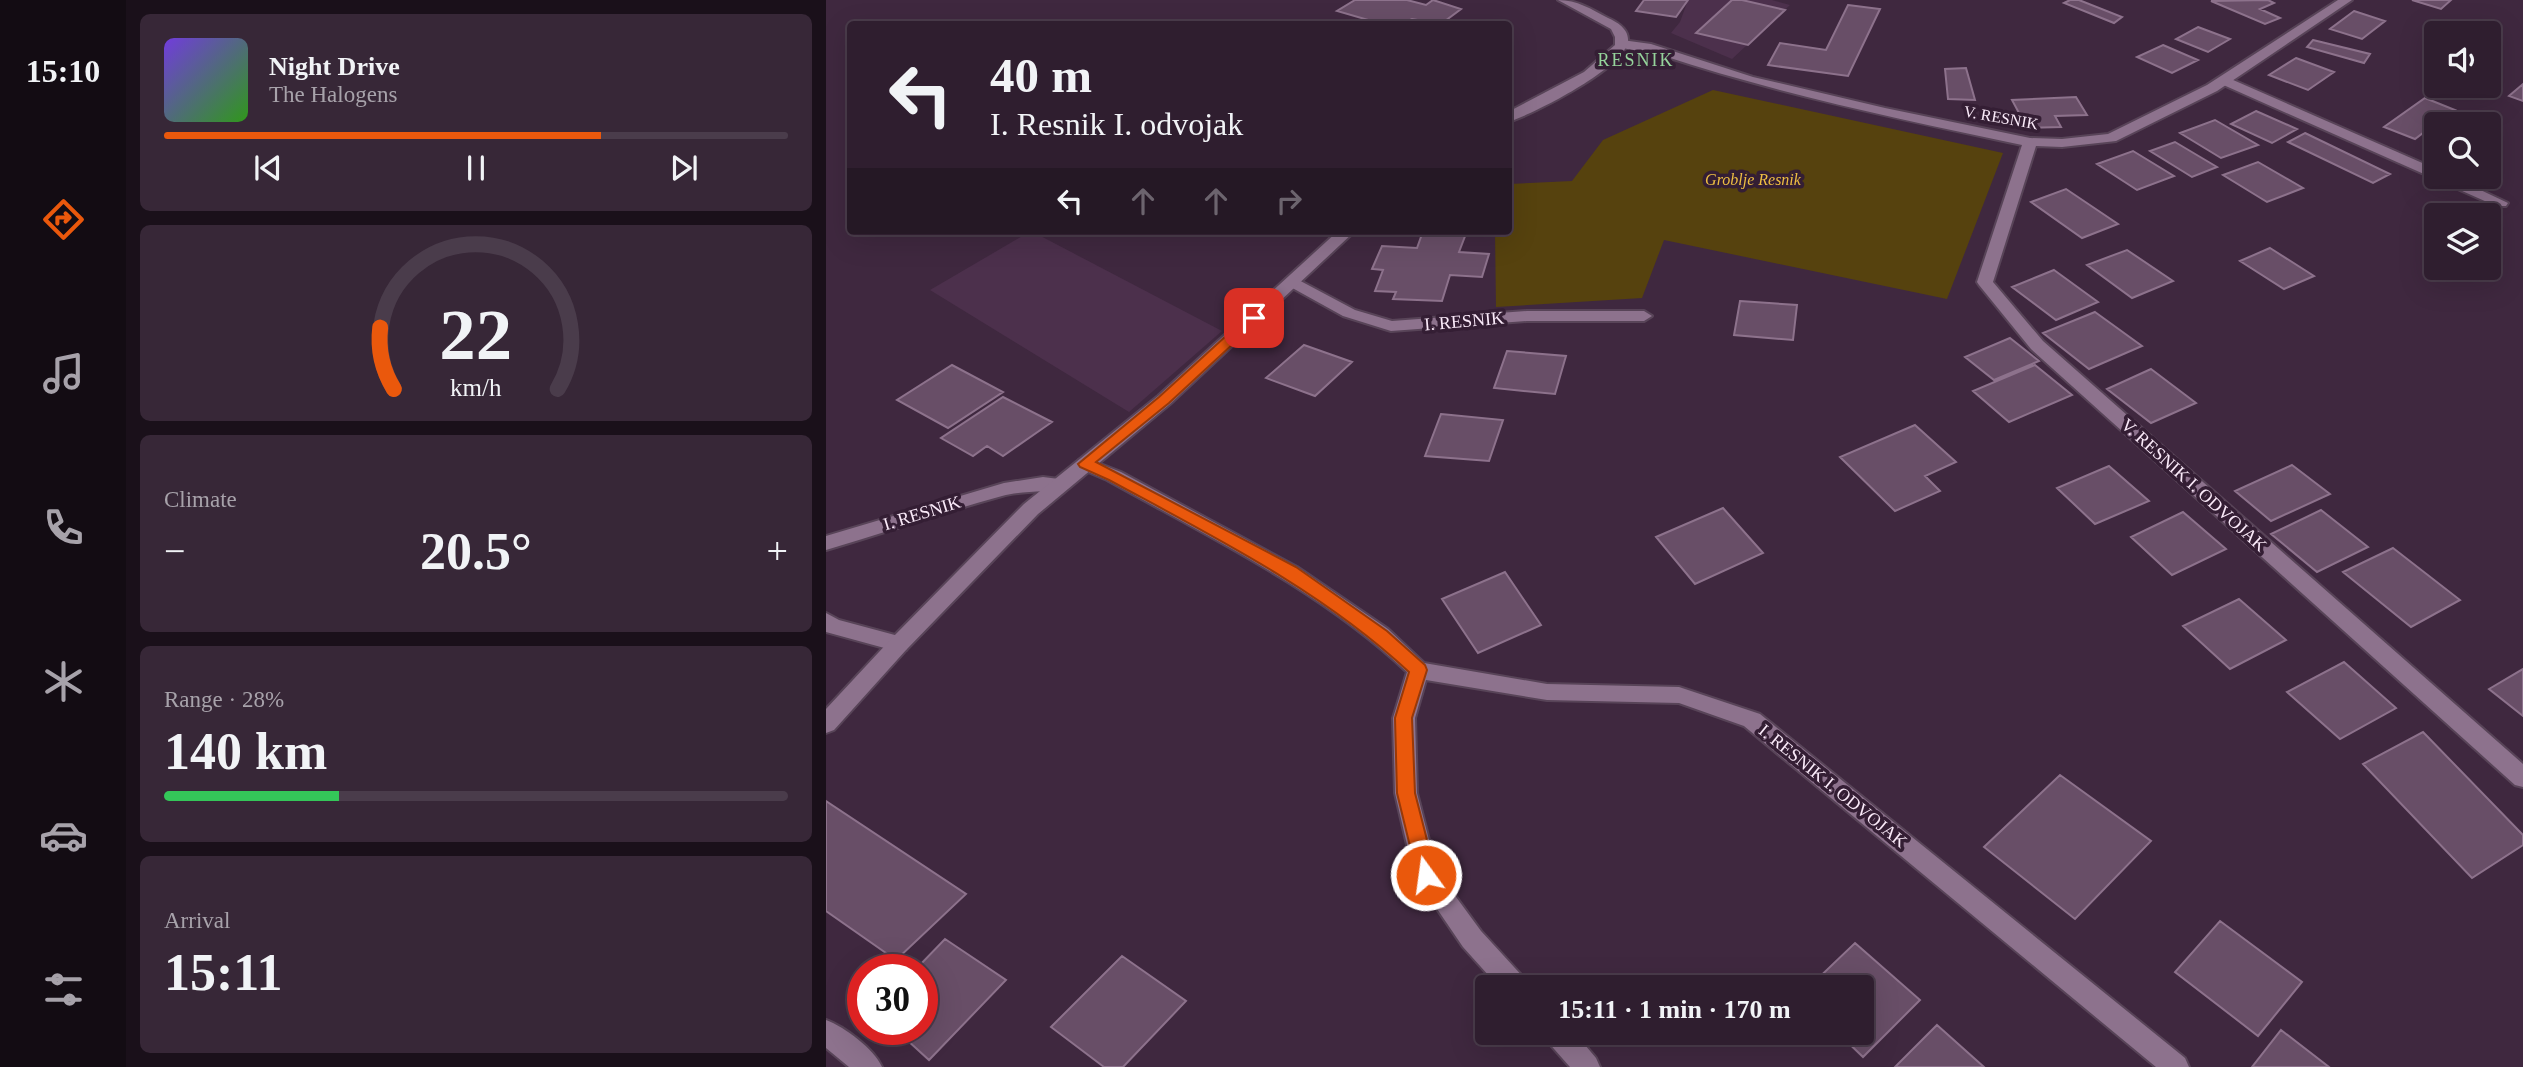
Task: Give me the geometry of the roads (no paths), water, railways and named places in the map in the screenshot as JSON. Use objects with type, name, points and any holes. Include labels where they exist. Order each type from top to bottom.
[{"type":"street","points":[[1512,116],[1599,68],[1622,44],[1620,32],[1615,26],[1564,0]]},
{"type":"street","name":"V. RESNIK","points":[[1622,44],[1651,48],[1749,80],[1817,96],[2030,142],[2062,143],[2110,138],[2224,80],[2346,0]]},
{"type":"street","points":[[2224,80],[2424,169]]},
{"type":"street","name":"V. RESNIK I. ODVOJAK","points":[[2030,142],[1985,282],[2037,345],[2523,778]]},
{"type":"street","points":[[2469,189],[2501,203]]},
{"type":"street","points":[[826,724],[899,644],[1031,509],[1164,400],[1343,235]]},
{"type":"street","name":"I. RESNIK","points":[[1293,282],[1349,313],[1391,326],[1527,316],[1644,316]]},
{"type":"street","points":[[1085,464],[1115,476],[1290,572],[1381,635],[1418,670],[1404,718],[1406,793],[1426,875],[1472,939],[1505,975]]},
{"type":"street","name":"I. RESNIK","points":[[826,543],[1021,485],[1060,484]]},
{"type":"street","points":[[826,621],[832,626],[899,644]]},
{"type":"street","name":"I. RESNIK I. ODVOJAK","points":[[1418,670],[1547,692],[1679,695],[1752,720],[2176,1067]]},
{"type":"street","points":[[826,1032],[869,1067]]},
{"type":"street","points":[[1568,1045],[1587,1067]]},
{"type":"district","name":"RESNIK","points":[[1636,60]]},
{"type":"park label","name":"Groblje Resnik","points":[[1753,179]]}]
